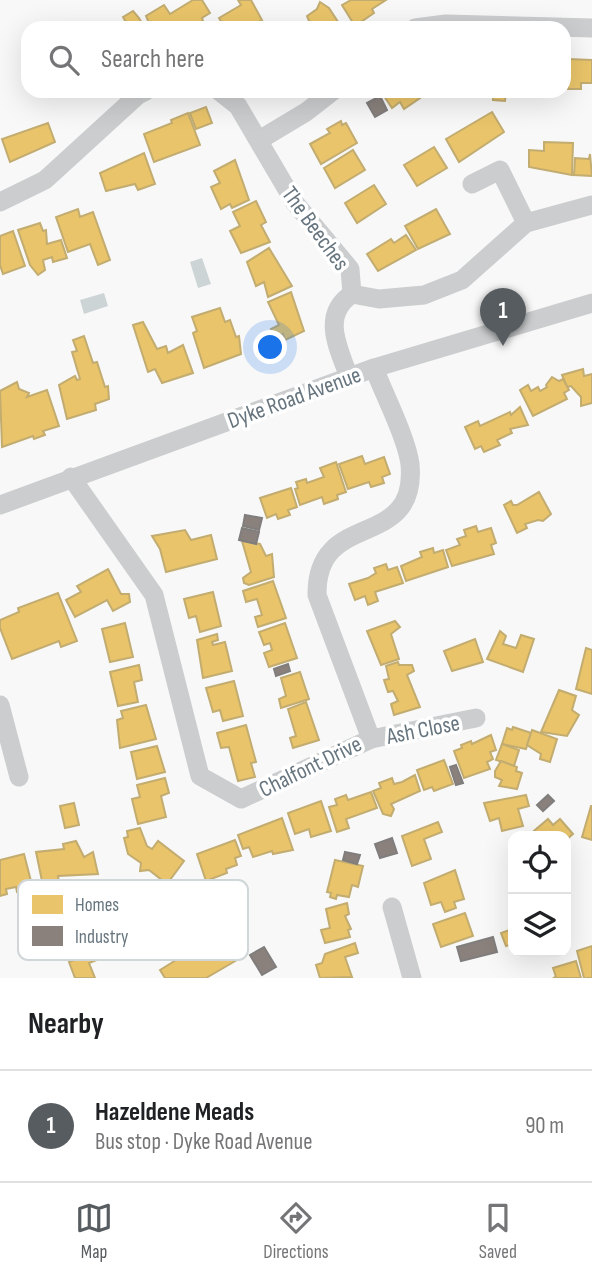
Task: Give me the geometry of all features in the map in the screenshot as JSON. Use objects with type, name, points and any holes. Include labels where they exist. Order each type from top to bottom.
[{"type":"street","points":[[571,27],[592,28]]},
{"type":"street","points":[[0,202],[45,180],[135,98]]},
{"type":"street","name":"The Beeches","points":[[228,98],[238,106],[261,139],[295,203],[350,269],[352,294],[337,308],[333,323],[349,377]]},
{"type":"street","points":[[261,139],[324,98]]},
{"type":"street","points":[[472,184],[500,170],[526,223]]},
{"type":"street","points":[[352,294],[379,299],[424,295],[462,280],[526,223],[592,205]]},
{"type":"street","name":"Dyke Road Avenue","points":[[0,505],[349,377],[592,303]]},
{"type":"street","name":"Chalfont Drive","points":[[71,477],[153,595],[200,776],[241,799],[370,739],[317,595],[317,575],[324,558],[335,545],[388,520],[401,507],[410,485],[410,461],[374,369]]},
{"type":"street","points":[[0,705],[19,777]]},
{"type":"street","name":"Ash Close","points":[[370,739],[476,718]]},
{"type":"street","points":[[392,907],[412,978]]},
{"type":"shaded area","points":[[202,258],[211,284],[198,288],[190,262]]},
{"type":"shaded area","points":[[104,293],[108,306],[84,314],[80,300]]},
{"type":"building: Homes","points":[[193,0],[202,0],[210,13],[202,18],[203,21],[148,21],[146,16],[164,5],[170,14]]},
{"type":"building: Homes","points":[[238,0],[251,0],[262,20],[221,21],[219,18],[241,5]]},
{"type":"building: Homes","points":[[351,0],[386,0],[372,9],[374,13],[362,21],[352,21],[342,5]]},
{"type":"building: Homes","points":[[320,2],[329,8],[337,21],[309,21],[307,16],[317,9]]},
{"type":"building: Homes","points":[[133,11],[141,21],[125,21],[123,17]]},
{"type":"building: Homes","points":[[571,59],[592,60],[592,83],[581,83],[581,89],[571,89]]},
{"type":"building: Homes","points":[[385,98],[420,98],[404,109],[400,102],[392,108]]},
{"type":"building: Homes","points":[[206,107],[212,123],[196,129],[190,113]]},
{"type":"building: Homes","points":[[492,112],[504,132],[459,162],[446,139]]},
{"type":"building: Homes","points":[[188,113],[200,145],[154,162],[144,134],[172,123],[171,120]]},
{"type":"building: Homes","points":[[341,121],[342,125],[346,123],[357,143],[321,164],[310,144],[330,133],[327,129]]},
{"type":"building: Homes","points":[[48,123],[55,142],[10,162],[2,139]]},
{"type":"building: Homes","points":[[544,142],[573,143],[572,175],[529,167],[529,150],[544,151]]},
{"type":"building: Homes","points":[[434,147],[447,168],[417,186],[404,165]]},
{"type":"building: Homes","points":[[353,150],[365,170],[335,188],[324,168]]},
{"type":"building: Homes","points":[[144,153],[155,184],[138,190],[135,184],[106,191],[100,173]]},
{"type":"building: Homes","points":[[590,154],[592,176],[574,175],[575,158],[589,159]]},
{"type":"building: Homes","points":[[235,160],[249,200],[232,208],[230,204],[221,209],[211,187],[220,183],[214,171]]},
{"type":"building: Homes","points":[[374,185],[386,204],[357,223],[345,203]]},
{"type":"building: Homes","points":[[256,201],[266,222],[261,225],[270,242],[241,253],[230,231],[240,226],[233,212]]},
{"type":"building: Homes","points":[[78,209],[80,217],[93,212],[110,260],[98,265],[90,244],[68,252],[56,217]]},
{"type":"building: Homes","points":[[436,209],[450,234],[418,249],[405,226]]},
{"type":"building: Homes","points":[[40,223],[43,231],[46,230],[47,244],[61,240],[67,258],[53,262],[52,257],[43,260],[45,270],[38,275],[30,265],[18,230]]},
{"type":"building: Homes","points":[[13,231],[25,266],[3,274],[0,265],[0,236]]},
{"type":"building: Homes","points":[[406,235],[416,250],[378,271],[367,254],[391,239],[394,243]]},
{"type":"building: Homes","points":[[269,248],[292,286],[268,297],[264,282],[256,286],[247,262]]},
{"type":"building: Homes","points":[[291,292],[304,331],[285,340],[283,334],[275,338],[271,329],[279,325],[268,302]]},
{"type":"building: Homes","points":[[220,308],[225,322],[230,320],[236,337],[239,336],[241,354],[204,368],[193,333],[197,331],[192,317]]},
{"type":"building: Homes","points":[[143,322],[157,349],[166,346],[168,353],[183,345],[193,373],[162,383],[155,369],[148,372],[133,325]]},
{"type":"building: Homes","points":[[84,336],[93,363],[97,362],[105,387],[108,386],[109,399],[95,404],[96,410],[67,419],[59,385],[75,376],[77,380],[80,379],[72,352],[77,351],[73,340]]},
{"type":"building: Homes","points":[[583,369],[584,376],[592,374],[592,403],[581,406],[581,397],[571,386],[567,387],[562,375]]},
{"type":"building: Homes","points":[[552,377],[559,381],[563,379],[569,390],[564,393],[567,399],[533,416],[520,390],[528,385],[531,391],[538,387],[540,391],[547,387]]},
{"type":"building: Homes","points":[[17,382],[19,389],[29,393],[27,397],[47,390],[59,426],[43,431],[45,435],[34,439],[33,436],[2,447],[0,391]]},
{"type":"building: Homes","points":[[520,407],[528,425],[510,429],[512,433],[497,440],[500,445],[484,452],[481,446],[475,449],[465,427],[478,421],[480,426],[510,412],[511,415]]},
{"type":"building: Homes","points":[[362,456],[365,464],[384,457],[390,474],[382,477],[384,483],[371,487],[369,482],[348,489],[339,464]]},
{"type":"building: Homes","points":[[336,462],[346,492],[337,495],[338,499],[324,504],[322,497],[300,505],[295,489],[298,488],[296,482],[306,479],[307,483],[324,477],[320,468]]},
{"type":"building: Homes","points":[[291,488],[297,507],[288,510],[290,515],[278,519],[276,514],[267,518],[260,498]]},
{"type":"building: Homes","points":[[539,492],[551,514],[543,521],[525,524],[527,528],[517,533],[504,505],[511,501],[513,505],[517,505]]},
{"type":"building: Homes","points":[[476,526],[478,532],[491,528],[496,543],[491,545],[494,554],[452,566],[446,550],[460,545],[457,539],[466,536],[464,530]]},
{"type":"building: Homes","points":[[185,530],[191,540],[211,535],[217,559],[166,572],[160,549],[152,536]]},
{"type":"building: Homes","points":[[242,541],[260,544],[266,556],[272,554],[274,577],[249,585],[244,583],[243,578],[251,572]]},
{"type":"building: Homes","points":[[433,548],[434,553],[443,550],[448,567],[406,581],[401,566],[422,557],[420,552]]},
{"type":"building: Homes","points":[[386,564],[388,570],[397,567],[403,583],[375,592],[378,601],[368,605],[365,596],[355,600],[349,584],[368,578],[376,573],[374,568]]},
{"type":"building: Homes","points":[[108,569],[121,594],[129,594],[130,602],[113,611],[107,600],[75,617],[66,600],[81,592],[77,586]]},
{"type":"building: Homes","points":[[273,581],[286,618],[258,627],[255,617],[262,615],[257,599],[246,602],[243,591]]},
{"type":"building: Homes","points":[[213,592],[221,626],[200,632],[196,616],[189,618],[184,599]]},
{"type":"building: Homes","points":[[58,593],[77,641],[61,647],[59,641],[12,659],[0,628],[0,620],[19,612],[18,608]]},
{"type":"building: Homes","points":[[395,621],[400,627],[391,634],[399,659],[381,665],[367,631]]},
{"type":"building: Homes","points":[[125,623],[133,657],[110,662],[102,629]]},
{"type":"building: Homes","points":[[285,623],[297,658],[269,667],[264,653],[272,650],[270,643],[264,645],[259,632]]},
{"type":"building: Homes","points":[[500,631],[506,636],[503,644],[516,648],[521,635],[534,639],[523,672],[487,659]]},
{"type":"building: Homes","points":[[217,634],[218,640],[212,642],[213,645],[225,642],[232,671],[203,678],[197,640]]},
{"type":"building: Homes","points":[[475,639],[483,662],[452,671],[444,651]]},
{"type":"building: Homes","points":[[586,648],[592,650],[592,694],[576,689]]},
{"type":"building: Homes","points":[[398,662],[399,665],[412,665],[414,671],[407,675],[420,707],[394,715],[391,704],[398,701],[393,691],[388,692],[384,680],[389,679],[386,666]]},
{"type":"building: Homes","points":[[139,665],[142,680],[134,682],[138,702],[118,706],[110,672]]},
{"type":"building: Homes","points":[[300,672],[309,699],[281,708],[279,699],[286,696],[281,678]]},
{"type":"building: Homes","points":[[234,681],[243,716],[223,721],[220,710],[213,712],[206,688]]},
{"type":"building: Homes","points":[[559,690],[576,696],[572,710],[579,715],[567,736],[541,732]]},
{"type":"building: Homes","points":[[306,702],[319,740],[293,748],[290,738],[296,736],[288,709]]},
{"type":"building: Homes","points":[[146,705],[156,739],[120,748],[117,720],[123,718],[121,711]]},
{"type":"building: Homes","points":[[246,725],[256,762],[251,763],[255,777],[238,781],[229,747],[221,748],[217,733]]},
{"type":"building: Homes","points":[[513,727],[531,733],[526,749],[502,744],[507,728],[512,730]]},
{"type":"building: Homes","points":[[532,730],[557,739],[550,762],[540,759],[541,754],[527,745]]},
{"type":"building: Homes","points":[[491,735],[496,750],[490,752],[493,759],[487,762],[490,769],[464,778],[454,751],[462,748],[461,745],[471,741],[472,744]]},
{"type":"building: Homes","points":[[502,744],[519,750],[514,766],[496,760]]},
{"type":"building: Homes","points":[[157,746],[165,772],[137,779],[131,752]]},
{"type":"building: Homes","points":[[444,760],[453,784],[434,791],[432,787],[424,790],[417,770]]},
{"type":"building: Homes","points":[[501,761],[517,767],[516,771],[522,773],[517,789],[499,786],[502,780],[495,777],[495,771]]},
{"type":"building: Homes","points":[[415,775],[420,791],[391,804],[394,809],[391,816],[383,814],[373,791],[381,788],[379,783],[392,778],[394,784]]},
{"type":"building: Homes","points":[[165,778],[169,793],[161,796],[166,817],[138,824],[132,799],[140,797],[137,785]]},
{"type":"building: Homes","points":[[371,792],[377,808],[346,819],[349,828],[337,832],[329,807],[337,805],[335,799],[346,795],[348,800]]},
{"type":"building: Homes","points":[[526,795],[529,806],[518,809],[523,826],[502,831],[499,818],[490,821],[484,803]]},
{"type":"building: Homes","points":[[321,801],[331,831],[311,837],[309,829],[295,834],[288,813]]},
{"type":"building: Homes","points":[[74,803],[79,825],[65,828],[60,806]]},
{"type":"building: Homes","points":[[592,806],[592,840],[582,837]]},
{"type":"building: Homes","points":[[282,818],[293,850],[273,854],[272,851],[253,857],[249,847],[243,849],[238,835]]},
{"type":"building: Homes","points":[[548,819],[553,825],[560,819],[570,831],[534,831]]},
{"type":"building: Homes","points":[[438,822],[442,832],[424,839],[431,859],[412,866],[402,836]]},
{"type":"building: Homes","points":[[140,828],[147,846],[152,849],[158,841],[184,861],[170,880],[162,880],[149,870],[140,871],[141,863],[128,854],[124,838],[128,837],[127,831]]},
{"type":"building: Homes","points":[[235,840],[241,856],[235,858],[237,865],[226,869],[227,873],[206,880],[197,854]]},
{"type":"building: Homes","points":[[76,841],[84,857],[93,852],[98,874],[58,876],[59,880],[42,880],[36,852],[64,849],[63,844]]},
{"type":"building: Homes","points":[[24,854],[31,880],[18,880],[18,892],[16,887],[6,889],[7,894],[0,896],[0,860]]},
{"type":"building: Homes","points":[[335,860],[363,866],[358,887],[352,885],[349,897],[337,895],[336,899],[330,897],[331,893],[327,892]]},
{"type":"building: Homes","points":[[455,870],[464,899],[454,902],[456,908],[445,912],[441,902],[431,905],[424,883]]},
{"type":"building: Homes","points":[[347,903],[349,914],[345,916],[351,929],[348,930],[350,937],[325,943],[321,930],[330,928],[326,909]]},
{"type":"building: Homes","points":[[465,913],[473,936],[441,947],[433,924]]},
{"type":"building: Homes","points":[[508,930],[508,945],[506,946],[501,933]]},
{"type":"building: Homes","points":[[355,943],[358,953],[345,957],[352,977],[320,978],[316,965],[322,963],[325,954]]},
{"type":"building: Homes","points":[[592,946],[592,978],[584,978],[577,951]]},
{"type":"building: Homes","points":[[97,960],[89,963],[95,978],[75,978],[69,962]]},
{"type":"building: Homes","points":[[176,960],[237,960],[206,978],[165,978],[160,970]]},
{"type":"building: Homes","points":[[576,961],[581,978],[553,978],[556,977],[553,968]]},
{"type":"building: Industry","points":[[381,98],[387,110],[375,117],[367,103]]},
{"type":"building: Industry","points":[[245,515],[262,518],[259,530],[243,526]]},
{"type":"building: Industry","points":[[242,528],[259,532],[256,544],[239,540]]},
{"type":"building: Industry","points":[[288,664],[290,671],[276,676],[274,669]]},
{"type":"building: Industry","points":[[456,765],[463,783],[456,785],[450,767]]},
{"type":"building: Industry","points":[[548,795],[554,801],[543,811],[537,805]]},
{"type":"building: Industry","points":[[392,838],[397,853],[380,858],[375,844]]},
{"type":"building: Industry","points":[[345,852],[360,855],[357,864],[343,860]]},
{"type":"building: Industry","points":[[493,937],[497,952],[461,961],[457,947]]},
{"type":"building: Industry","points":[[264,947],[276,967],[262,975],[250,955]]},
{"type":"place","name":"Hazeldene Meads","points":[[503,346]]}]
